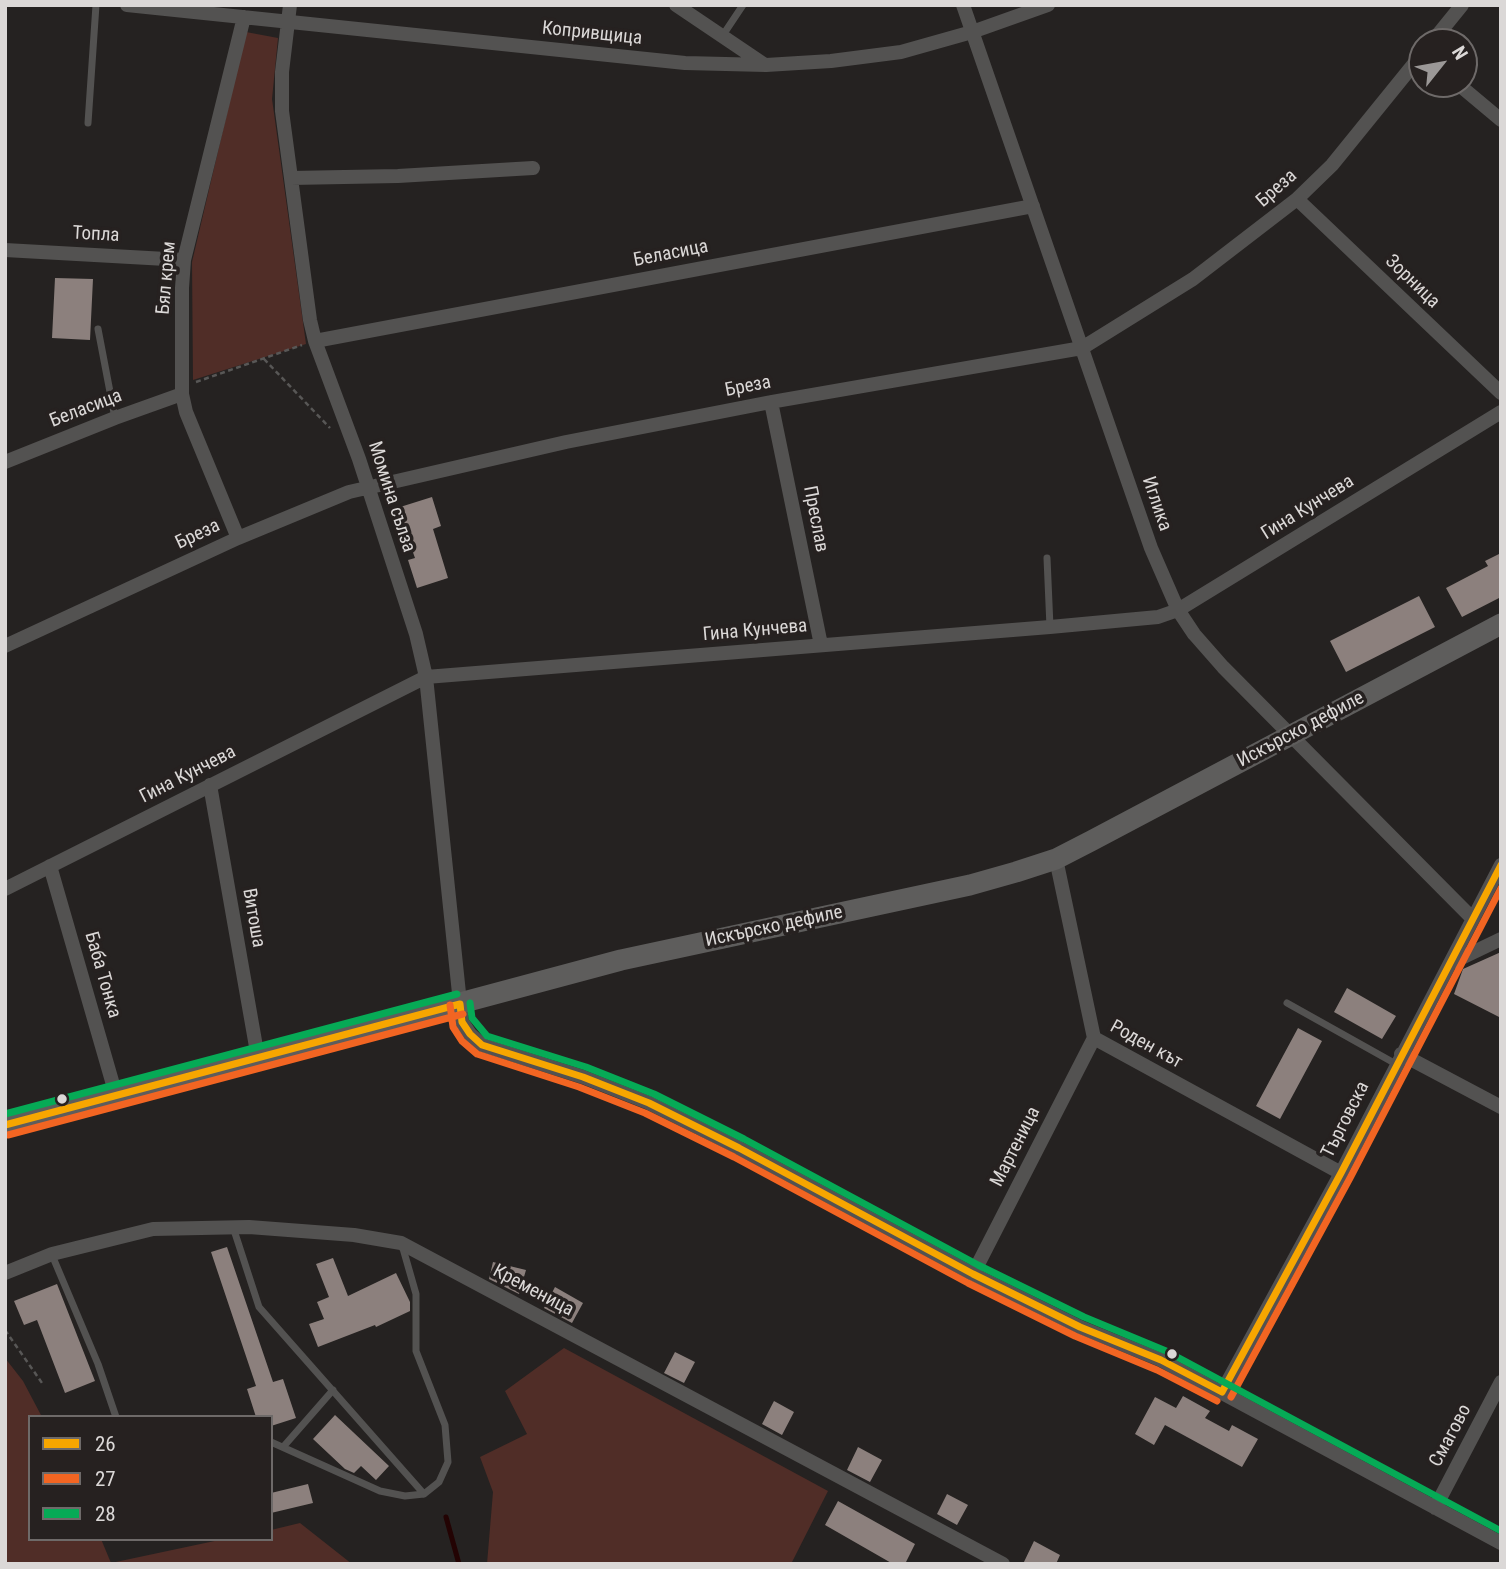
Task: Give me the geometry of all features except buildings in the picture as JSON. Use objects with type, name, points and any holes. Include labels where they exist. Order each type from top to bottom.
[{"type":"main road","name":"Искърско дефиле","points":[[5,1125],[621,960],[970,885],[1056,859],[1501,624]]},
{"type":"street","name":"Копривщица","points":[[127,5],[685,63],[766,65],[831,61],[901,52],[972,32],[1048,5]]},
{"type":"street","name":"Момина сълза","points":[[290,5],[282,72],[282,98],[310,320],[416,634],[426,677],[462,1022],[470,1034],[482,1045],[583,1077],[649,1103],[1080,1327],[1161,1360],[1501,1543]]},
{"type":"street","points":[[676,5],[766,65]]},
{"type":"street","name":"Иглика","points":[[963,5],[1151,548],[1178,610],[1194,634],[1223,667],[1472,918]]},
{"type":"street","points":[[1443,28],[1462,5]]},
{"type":"street","name":"Бял крем","points":[[238,538],[186,412],[182,390],[182,288],[184,260],[244,17]]},
{"type":"street","name":"Бреза","points":[[5,646],[328,499],[566,442],[771,402],[1082,348],[1193,279],[1297,199],[1332,165],[1408,71]]},
{"type":"street","points":[[1475,98],[1501,120]]},
{"type":"street","points":[[291,178],[398,176],[533,168]]},
{"type":"street","name":"Зорница","points":[[1297,199],[1501,393]]},
{"type":"street","name":"Беласица","points":[[315,341],[1033,206]]},
{"type":"street","name":"Топла","points":[[5,250],[184,260]]},
{"type":"street","name":"Беласица","points":[[5,462],[182,390]]},
{"type":"street","name":"Преслав","points":[[771,402],[821,645]]},
{"type":"street","name":"Гина Кунчева","points":[[5,889],[426,677],[1158,617],[1178,610],[1501,412]]},
{"type":"street","name":"Витоша","points":[[210,785],[258,1058]]},
{"type":"street","name":"Роден кът","points":[[1056,859],[1094,1038],[1341,1173]]},
{"type":"street","name":"Търговска","points":[[1222,1392],[1341,1173],[1501,864]]},
{"type":"street","name":"Баба Тонка","points":[[50,866],[116,1095]]},
{"type":"street","points":[[1451,963],[1501,939]]},
{"type":"street","name":"Мартеница","points":[[973,1273],[1094,1038]]},
{"type":"street","points":[[1399,1059],[1501,1107]]},
{"type":"street","name":"Кременица","points":[[5,1273],[52,1254],[153,1229],[233,1227],[354,1235],[401,1243],[1003,1564]]},
{"type":"street","name":"Смагово","points":[[1435,1507],[1501,1382]]},
{"type":"lane","points":[[88,123],[96,5]]},
{"type":"lane","points":[[723,36],[743,5]]},
{"type":"lane","points":[[98,329],[115,418]]},
{"type":"lane","points":[[1047,558],[1050,627]]},
{"type":"lane","points":[[1287,1003],[1399,1059]]},
{"type":"lane","points":[[233,1227],[259,1307],[424,1494]]},
{"type":"lane","points":[[273,1443],[380,1491],[405,1496],[424,1494],[439,1482],[447,1462],[445,1425],[416,1351],[416,1294],[401,1243]]},
{"type":"lane","points":[[52,1254],[98,1364],[115,1415]]},
{"type":"lane","points":[[284,1446],[333,1390]]},
{"type":"path","points":[[182,390],[315,341]]},
{"type":"path","points":[[264,359],[331,429]]},
{"type":"path","points":[[5,1330],[42,1383]]},
{"type":"shaded area","points":[[246,32],[278,38],[272,99],[306,344],[193,380],[192,262]]},
{"type":"shaded area","points":[[564,1348],[828,1491],[791,1564],[487,1564],[493,1492],[480,1457],[527,1434],[505,1391]]},
{"type":"shaded area","points":[[5,1358],[23,1381],[41,1415],[28,1415],[28,1541],[102,1541],[111,1563],[215,1541],[273,1541],[273,1530],[300,1523],[352,1564],[5,1564]]},
{"type":"waterway","points":[[446,1517],[459,1564]]},
{"type":"transit line","name":"26","points":[[1222,1392],[1341,1173],[1501,865]]},
{"type":"transit line","name":"27","points":[[1231,1397],[1350,1178],[1501,888]]},
{"type":"transit line","name":"28","points":[[5,1114],[457,994]]},
{"type":"transit line","name":"28","points":[[470,1003],[472,1018],[487,1036],[586,1067],[654,1094],[744,1139],[978,1265],[1084,1317],[1166,1351],[1501,1531]]},
{"type":"transit line","name":"26","points":[[460,1004],[462,1022],[482,1045],[583,1077],[649,1103],[739,1148],[973,1274],[1080,1327],[1161,1360],[1222,1392]]},
{"type":"transit line","name":"26","points":[[5,1125],[460,1004]]},
{"type":"transit line","name":"27","points":[[450,1005],[453,1027],[462,1041],[477,1054],[579,1087],[645,1113],[734,1157],[968,1283],[1075,1336],[1157,1370],[1217,1401]]},
{"type":"transit line","name":"27","points":[[8,1135],[463,1014]]}]
